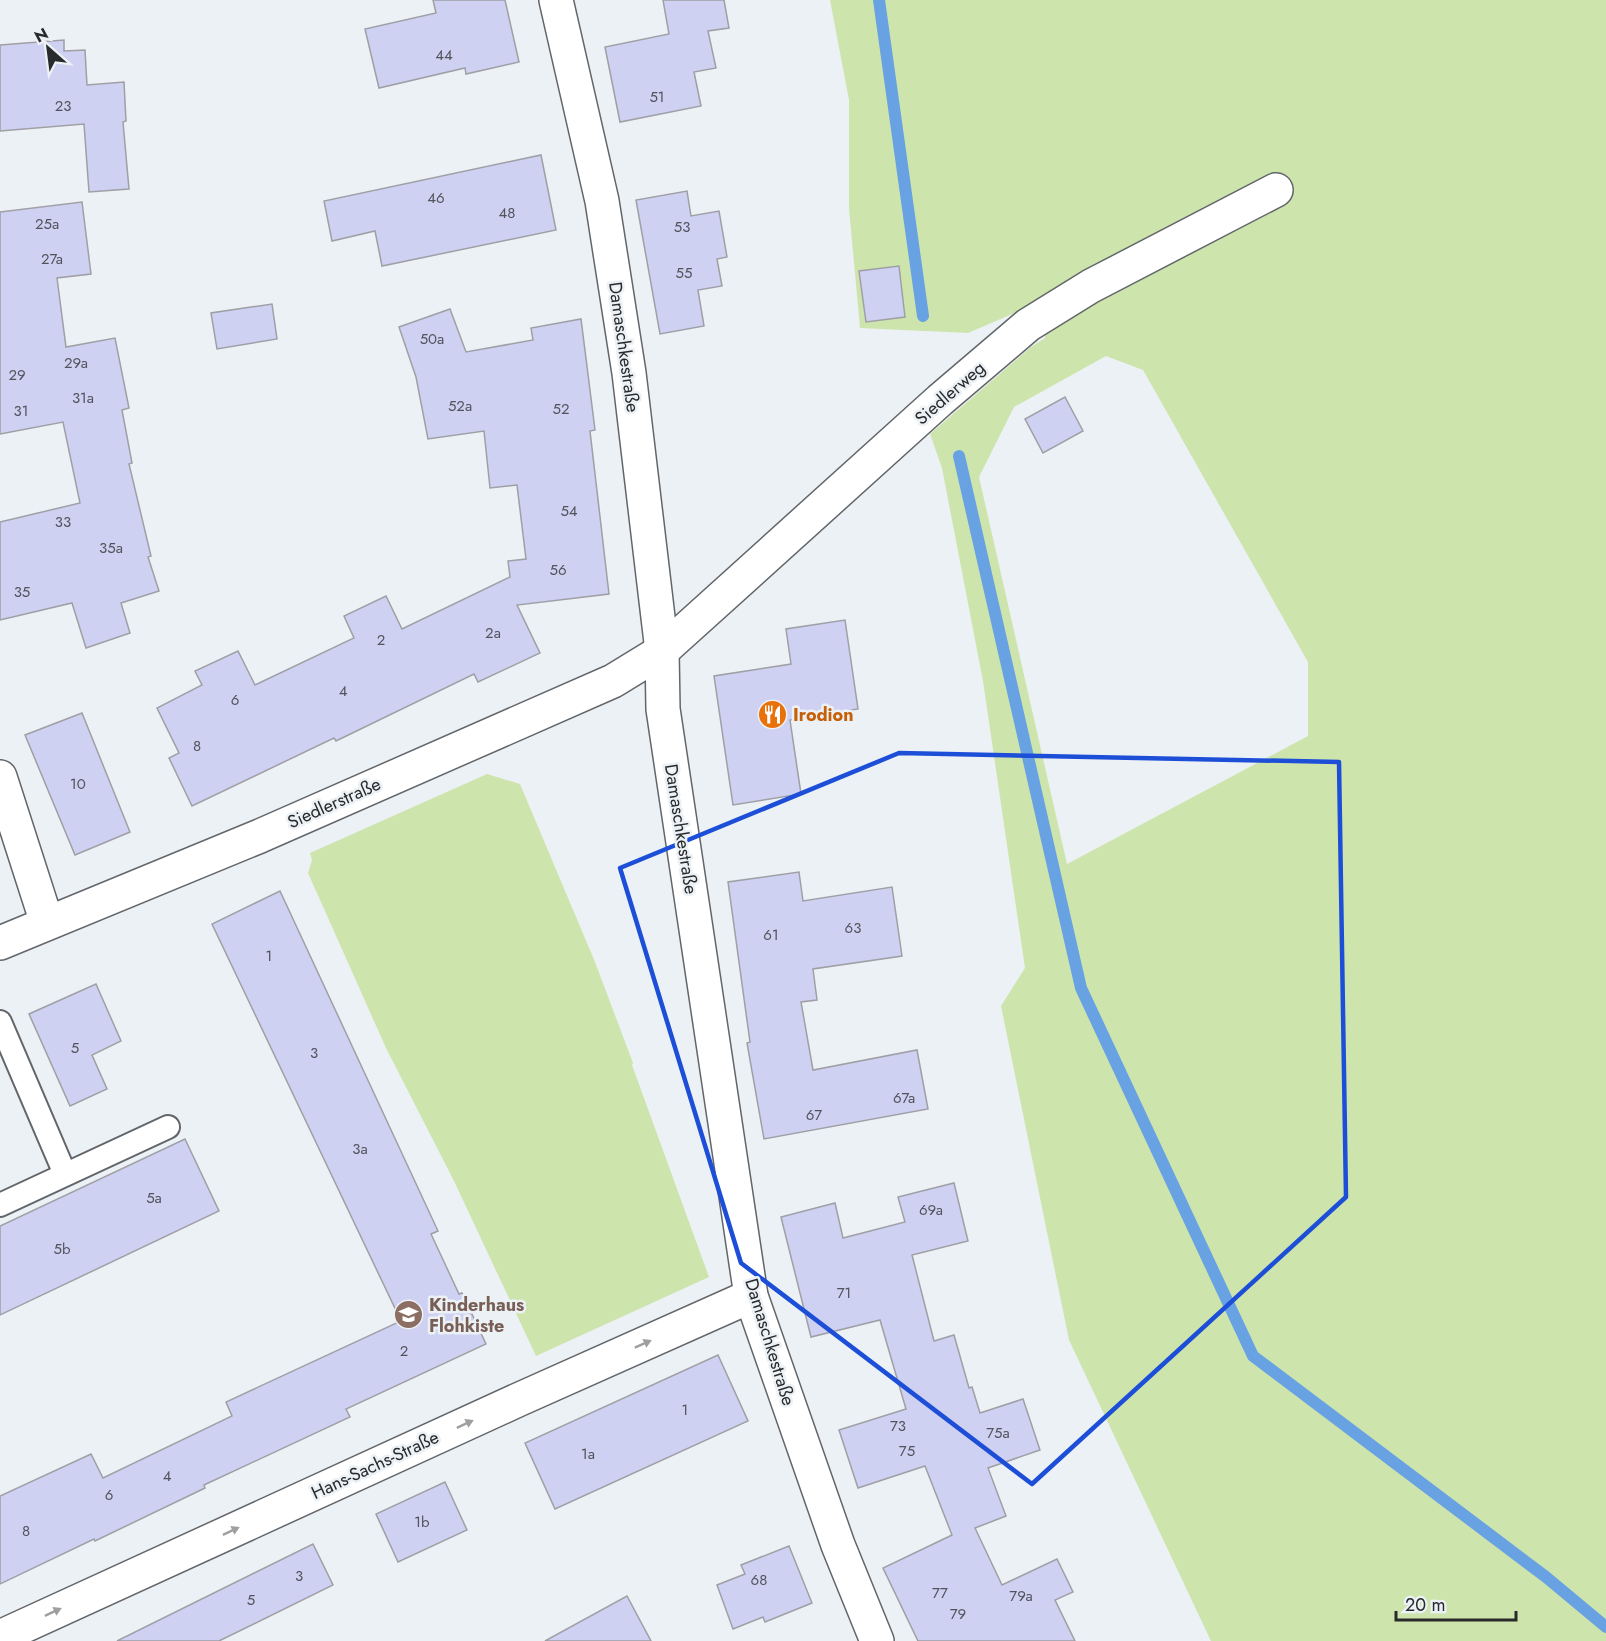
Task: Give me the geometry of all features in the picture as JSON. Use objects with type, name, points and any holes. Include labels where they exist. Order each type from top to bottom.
[{"type":"street","name":"Damaschkestraße","points":[[556,0],[602,201],[628,373],[662,651],[663,709],[751,1296],[838,1545],[877,1641]]},
{"type":"street","name":"Siedlerweg","points":[[662,651],[940,400],[1028,326],[1091,286],[1276,190]]},
{"type":"street","name":"Siedlerstraße","points":[[0,943],[260,836],[542,713],[613,681],[662,651]]},
{"type":"street","points":[[0,777],[47,923]]},
{"type":"street","name":"Hans-Sachs-Straße","points":[[0,1636],[751,1296]]},
{"type":"lane","points":[[0,1022],[65,1174]]},
{"type":"lane","points":[[0,1204],[168,1127]]},
{"type":"highlighted area","points":[[899,753],[1339,762],[1346,1197],[1032,1484],[741,1263],[620,868]]},
{"type":"green space","points":[[830,0],[1606,0],[1606,1641],[1211,1641],[1069,1340],[1001,1006],[1025,968],[983,681],[942,468],[930,434],[1031,347],[1045,338],[1040,302],[968,333],[860,328],[849,208],[849,100]],"holes":[[[1106,356],[1143,370],[1308,662],[1308,736],[1067,864],[979,477],[1014,407]]]},
{"type":"green space","points":[[487,774],[520,784],[595,962],[709,1277],[536,1356],[454,1181],[386,1048],[308,873],[312,860],[310,853]]},
{"type":"building","points":[[433,0],[505,0],[519,62],[466,74],[465,68],[379,88],[365,29],[436,13]]},
{"type":"building","points":[[663,0],[724,0],[729,28],[708,31],[716,68],[694,72],[701,106],[620,122],[605,47],[669,34]]},
{"type":"building","points":[[64,40],[64,51],[85,50],[87,85],[124,82],[126,121],[123,122],[129,189],[89,192],[84,124],[0,131],[0,45]]},
{"type":"building","points":[[541,155],[556,230],[382,266],[375,231],[332,241],[324,201]]},
{"type":"building","points":[[687,191],[691,216],[719,211],[727,257],[717,259],[722,286],[698,290],[704,326],[660,334],[636,200]]},
{"type":"building","points":[[82,202],[91,274],[57,278],[66,347],[115,338],[129,408],[122,410],[132,463],[129,464],[151,556],[148,557],[159,591],[121,603],[130,633],[86,648],[72,603],[0,620],[0,522],[80,503],[63,422],[0,434],[0,212]]},
{"type":"building","points":[[899,266],[905,317],[866,322],[859,271]]},
{"type":"building","points":[[272,304],[277,339],[217,349],[211,313]]},
{"type":"building","points":[[450,309],[466,352],[533,340],[531,328],[581,319],[595,430],[590,431],[609,594],[517,605],[540,653],[478,682],[474,674],[336,741],[334,738],[192,806],[169,758],[179,753],[157,708],[202,685],[195,671],[238,651],[255,685],[354,638],[344,616],[386,596],[402,629],[510,577],[508,561],[526,559],[517,485],[490,488],[484,431],[428,439],[416,377],[399,327]]},
{"type":"building","points":[[1065,397],[1083,431],[1043,453],[1025,419]]},
{"type":"building","name":"Irodion","points":[[845,620],[858,709],[790,720],[801,794],[733,805],[714,676],[791,664],[786,629]]},
{"type":"building","points":[[82,713],[130,832],[75,855],[25,735]]},
{"type":"building","points":[[799,872],[803,901],[892,887],[902,956],[813,969],[817,1000],[801,1002],[813,1070],[917,1050],[928,1109],[764,1139],[747,1043],[750,1042],[728,882]]},
{"type":"building","points":[[280,891],[438,1231],[431,1234],[486,1344],[346,1409],[350,1417],[204,1485],[205,1488],[95,1541],[94,1539],[0,1584],[0,1496],[91,1454],[103,1478],[232,1416],[226,1402],[401,1321],[212,924]]},
{"type":"building","points":[[96,984],[121,1041],[92,1055],[107,1089],[70,1106],[29,1014]]},
{"type":"building","points":[[185,1139],[219,1211],[0,1315],[0,1226]]},
{"type":"building","points":[[954,1183],[968,1241],[912,1255],[934,1341],[954,1335],[969,1388],[972,1387],[980,1413],[1023,1399],[1040,1450],[988,1468],[1006,1516],[975,1528],[1002,1585],[1057,1559],[1073,1592],[1055,1600],[1075,1641],[918,1641],[883,1568],[952,1535],[925,1466],[858,1488],[839,1430],[906,1409],[880,1320],[811,1337],[781,1217],[835,1203],[843,1238],[905,1222],[898,1197]]},
{"type":"building","points":[[718,1355],[748,1421],[555,1509],[525,1443]]},
{"type":"building","points":[[445,1482],[467,1530],[398,1562],[376,1514]]},
{"type":"building","points":[[313,1544],[333,1585],[219,1641],[117,1641]]},
{"type":"building","points":[[789,1546],[812,1603],[765,1622],[763,1617],[733,1629],[717,1585],[745,1574],[741,1565]]},
{"type":"building","points":[[627,1596],[651,1641],[545,1641]]},
{"type":"waterway","points":[[879,0],[923,316]]},
{"type":"waterway","points":[[959,456],[1081,988],[1253,1356],[1546,1577],[1606,1627]]},
{"type":"place","name":"Irodion","points":[[772,715]]},
{"type":"place","name":"Kinderhaus Flohkiste","points":[[408,1315]]}]
